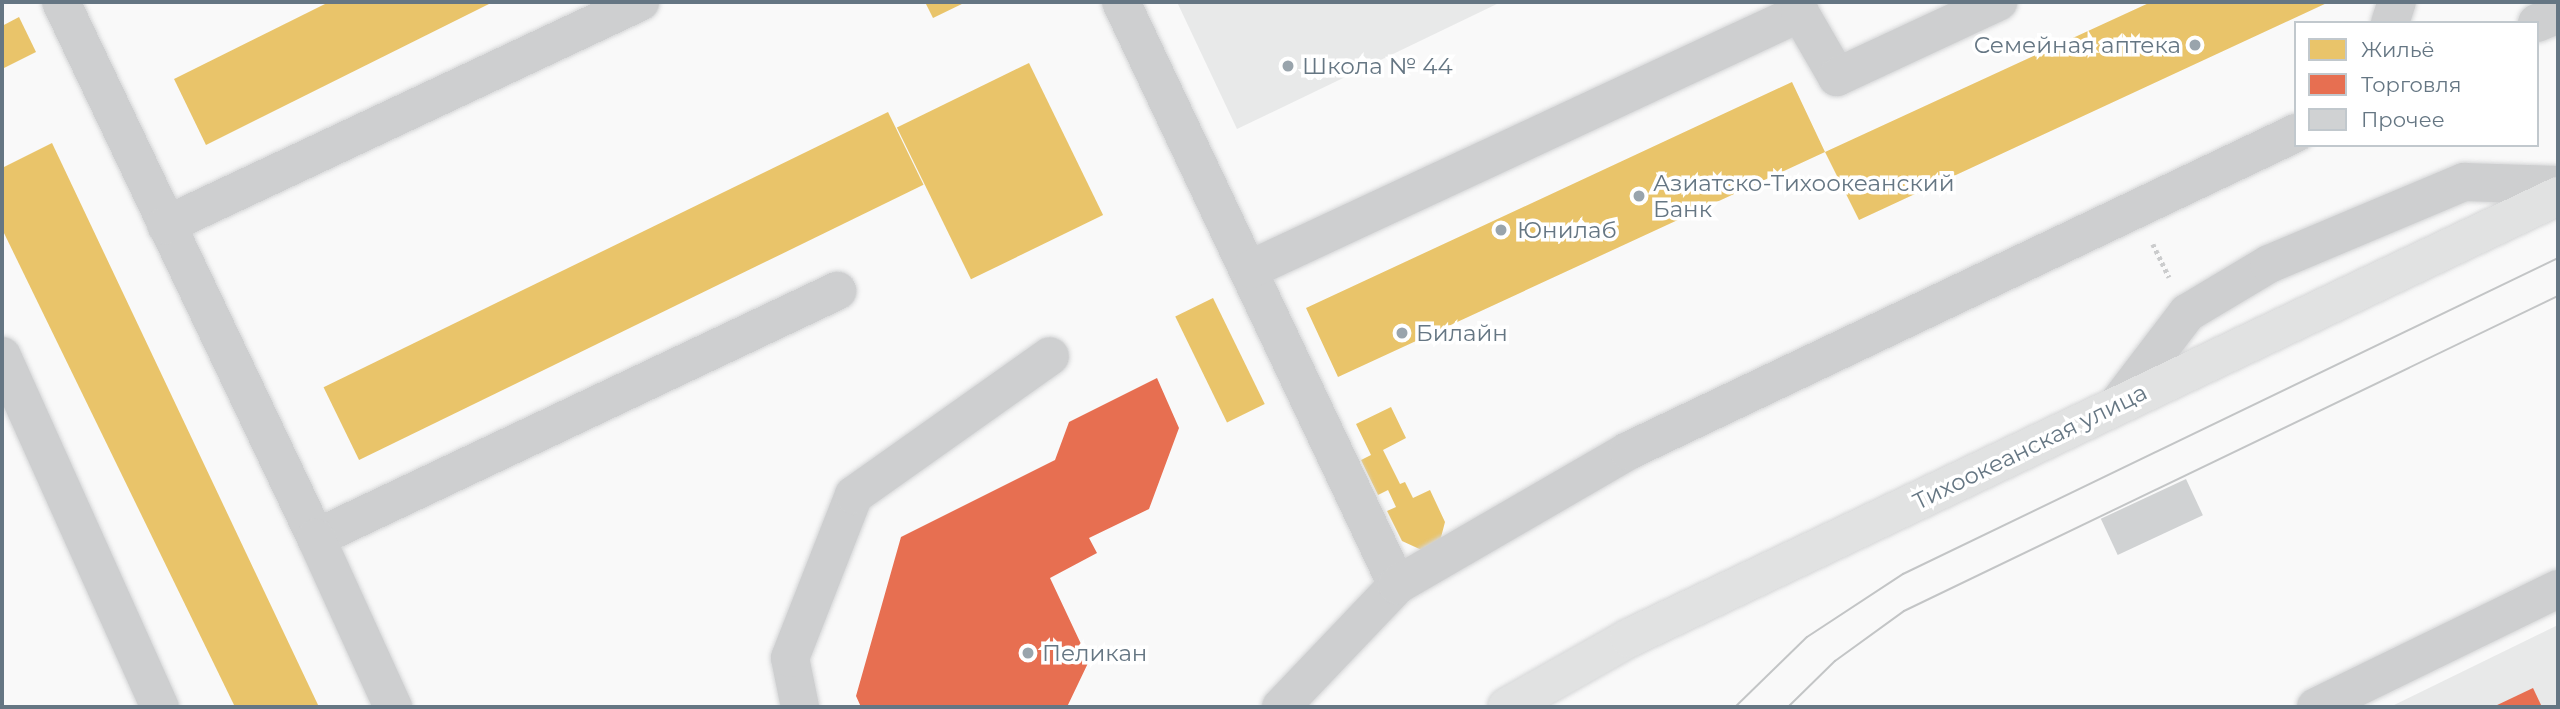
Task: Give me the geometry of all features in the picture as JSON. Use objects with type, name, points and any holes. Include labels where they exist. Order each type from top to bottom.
[{"type":"main road","name":"Тихоокеанская улица","points":[[1507,707],[1629,638],[2558,197]]},
{"type":"street","points":[[61,2],[316,538],[393,707]]},
{"type":"street","points":[[166,225],[640,2]]},
{"type":"street","points":[[1121,2],[1251,269],[1397,585]]},
{"type":"street","points":[[1251,269],[1800,13],[1836,76],[1998,2]]},
{"type":"street","points":[[2391,21],[2397,2]]},
{"type":"street","points":[[2539,22],[2558,14]]},
{"type":"street","points":[[1281,707],[1397,585],[1628,451],[2135,206],[2294,134]]},
{"type":"street","points":[[2117,405],[2187,313],[2269,264],[2464,182],[2558,185]]},
{"type":"street","points":[[316,538],[837,291]]},
{"type":"street","points":[[2,356],[160,707]]},
{"type":"street","points":[[800,707],[790,658],[854,495],[1050,356]]},
{"type":"street","points":[[2316,707],[2558,589]]},
{"type":"path","points":[[2135,206],[2176,291]]},
{"type":"shaded area","name":"Школа № 44","points":[[1177,2],[1501,2],[1237,129]]},
{"type":"shaded area","points":[[2558,625],[2558,707],[2390,707]]},
{"type":"building: Жильё","points":[[329,2],[493,2],[206,145],[174,79]]},
{"type":"building: Жильё","points":[[925,2],[966,2],[933,18]]},
{"type":"building: Жильё","points":[[2151,2],[2329,2],[1859,220],[1825,152]]},
{"type":"building: Жильё","points":[[19,17],[36,52],[2,69],[2,26]]},
{"type":"building: Жильё","points":[[1029,63],[1103,215],[971,279],[897,127]]},
{"type":"building: Жильё","points":[[1792,82],[1825,152],[1338,377],[1306,308]]},
{"type":"building: Жильё","points":[[888,112],[924,185],[359,460],[324,387]]},
{"type":"building: Жильё","points":[[52,143],[319,707],[235,707],[2,229],[2,168]]},
{"type":"building: Жильё","points":[[1213,298],[1265,404],[1227,422],[1175,316]]},
{"type":"building: Жильё","points":[[1391,407],[1406,438],[1383,450],[1400,484],[1405,482],[1413,498],[1430,490],[1445,522],[1439,545],[1426,552],[1402,541],[1387,511],[1396,507],[1388,490],[1378,495],[1361,460],[1371,455],[1356,424]]},
{"type":"building: Торговля","points":[[1157,378],[1179,428],[1149,509],[1089,538],[1097,553],[1050,578],[1089,661],[1067,707],[861,707],[856,696],[901,537],[1055,460],[1069,422]]},
{"type":"building: Торговля","points":[[2533,688],[2542,707],[2493,707]]},
{"type":"building: Прочее","points":[[2186,479],[2203,515],[2118,555],[2101,519]]},
{"type":"tram line","points":[[1735,707],[1807,637],[1903,574],[2558,258]]},
{"type":"tram line","points":[[1788,707],[1835,661],[1904,611],[2558,296]]},
{"type":"place","name":"Семейная аптека","points":[[2195,45]]},
{"type":"place","name":"Школа № 44","points":[[1288,66]]},
{"type":"place","name":"Азиатско-Тихоокеанский Банк","points":[[1639,196]]},
{"type":"place","name":"Юнилаб","points":[[1501,230]]},
{"type":"place","name":"Билайн","points":[[1402,333]]},
{"type":"place","name":"Пеликан","points":[[1028,653]]}]
